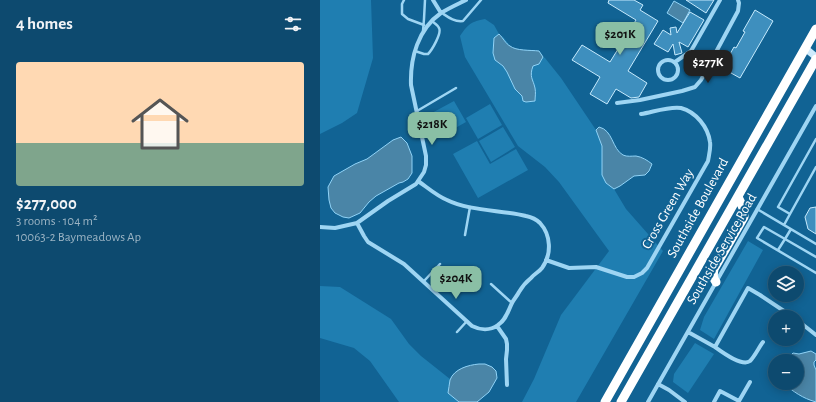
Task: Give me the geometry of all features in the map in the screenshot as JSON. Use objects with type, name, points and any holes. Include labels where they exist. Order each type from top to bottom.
[{"type":"highway","name":"Southside Boulevard","points":[[605,402],[816,29]]},
{"type":"highway","name":"Southside Boulevard","points":[[621,402],[816,58]]},
{"type":"highway","points":[[716,282],[713,275],[714,269],[744,217],[743,208],[738,197]]},
{"type":"street","points":[[433,0],[441,13]]},
{"type":"street","points":[[320,227],[335,228],[357,223],[418,181],[424,172],[426,156],[411,85],[412,61],[416,45],[432,21],[441,13],[466,0]]},
{"type":"street","points":[[675,62],[691,51],[720,0]]},
{"type":"street","points":[[617,103],[640,100],[682,91],[696,86],[701,80],[738,11],[738,0]]},
{"type":"street","points":[[805,48],[816,51]]},
{"type":"street","points":[[805,48],[816,58]]},
{"type":"street","points":[[667,60],[675,62],[678,69],[676,76],[669,80],[662,77],[658,71],[661,64],[667,60]]},
{"type":"street","name":"Southside Service Road","points":[[648,402],[816,106]]},
{"type":"street","name":"Cross Green Way","points":[[546,260],[569,268],[596,267],[616,272],[627,277],[634,277],[642,273],[647,268],[708,161],[710,142],[702,122],[688,111],[680,108],[641,114]]},
{"type":"street","points":[[357,223],[368,242],[404,264],[472,326],[483,330],[497,326],[504,321],[512,303],[522,287],[543,267],[549,252],[548,237],[545,230],[540,223],[534,219],[519,214],[470,207],[448,201],[418,181]]},
{"type":"street","points":[[715,347],[748,288],[782,310]]},
{"type":"street","points":[[497,326],[506,339],[507,344],[507,385]]},
{"type":"street","points":[[804,326],[816,335]]},
{"type":"street","points":[[688,332],[739,362],[744,363],[751,360],[763,342]]},
{"type":"street","points":[[714,402],[720,391],[739,401],[750,382]]},
{"type":"street","points":[[658,384],[685,402]]},
{"type":"lane","points":[[404,0],[402,4],[402,14],[408,19],[424,25]]},
{"type":"lane","points":[[422,34],[424,25],[425,0]]},
{"type":"lane","points":[[441,13],[455,21],[463,21],[481,0]]},
{"type":"lane","points":[[415,51],[428,54],[432,49],[438,37],[440,28],[432,21]]},
{"type":"lane","points":[[416,111],[456,88]]},
{"type":"lane","points":[[790,214],[778,207],[816,140]]},
{"type":"lane","points":[[784,225],[816,166]]},
{"type":"lane","points":[[465,235],[470,207]]},
{"type":"lane","points":[[758,209],[816,244]]},
{"type":"lane","points":[[816,257],[764,227],[757,238],[816,273]]},
{"type":"lane","points":[[778,250],[791,229]]},
{"type":"lane","points":[[424,281],[440,264]]},
{"type":"lane","points":[[491,284],[512,303]]},
{"type":"lane","points":[[457,332],[467,321]]},
{"type":"shaded area","points":[[320,0],[371,0],[373,58],[357,113],[342,123],[320,134]]},
{"type":"shaded area","points":[[674,1],[690,10],[683,23],[667,13]]},
{"type":"shaded area","points":[[485,19],[494,25],[499,34],[510,46],[516,49],[539,51],[561,78],[596,130],[602,146],[602,162],[606,183],[614,189],[626,209],[663,251],[576,402],[522,402],[534,379],[561,315],[609,251],[559,182],[545,167],[518,146],[465,57],[460,36],[471,24]]},
{"type":"shaded area","points":[[499,34],[507,44],[513,48],[539,51],[543,57],[539,64],[533,66],[531,75],[535,90],[535,101],[523,101],[522,96],[515,89],[503,66],[495,60],[493,53],[494,38]]},
{"type":"shaded area","points":[[454,101],[466,122],[443,135],[430,114]]},
{"type":"shaded area","points":[[490,104],[502,125],[478,139],[466,118]]},
{"type":"shaded area","points":[[503,127],[515,147],[491,162],[479,141]]},
{"type":"shaded area","points":[[599,127],[607,132],[619,152],[623,155],[640,157],[652,164],[649,171],[645,175],[634,176],[614,189],[606,183],[602,175],[602,146],[596,130]]},
{"type":"shaded area","points":[[401,137],[407,143],[412,156],[412,173],[408,179],[376,196],[360,213],[349,218],[335,213],[331,208],[328,187],[334,176],[367,159],[393,140]]},
{"type":"shaded area","points":[[477,141],[490,164],[516,149],[528,170],[478,198],[453,154]]},
{"type":"shaded area","points":[[748,241],[763,250],[714,339],[700,330],[704,317]]},
{"type":"shaded area","points":[[320,286],[340,287],[391,319],[409,344],[421,356],[450,379],[448,393],[459,402],[399,402],[370,361],[354,348],[320,338]]},
{"type":"shaded area","points":[[695,343],[714,354],[688,393],[673,382],[674,374]]},
{"type":"shaded area","points":[[811,351],[816,354],[814,365],[816,370],[816,402],[806,399],[792,390],[804,390],[804,354],[799,354]]},
{"type":"shaded area","points":[[485,364],[492,367],[496,371],[497,378],[489,392],[477,402],[459,402],[448,393],[452,376],[462,368]]},
{"type":"building","points":[[609,0],[634,0],[643,5],[640,10],[658,21],[628,71],[647,83],[639,97],[631,98],[616,89],[607,104],[590,94],[600,77],[572,60],[582,45],[610,62],[636,20],[608,3]]},
{"type":"building","points":[[686,0],[714,0],[706,13]]},
{"type":"building","points":[[755,10],[773,21],[740,78],[722,68],[734,47],[736,48],[745,32],[743,31]]},
{"type":"building","points":[[690,12],[704,20],[688,47],[679,42],[682,53],[675,55],[673,44],[668,52],[654,44],[663,30],[671,35],[670,28],[676,27],[677,33]]},
{"type":"building","points":[[816,207],[816,234],[808,229],[805,217],[810,208]]}]
